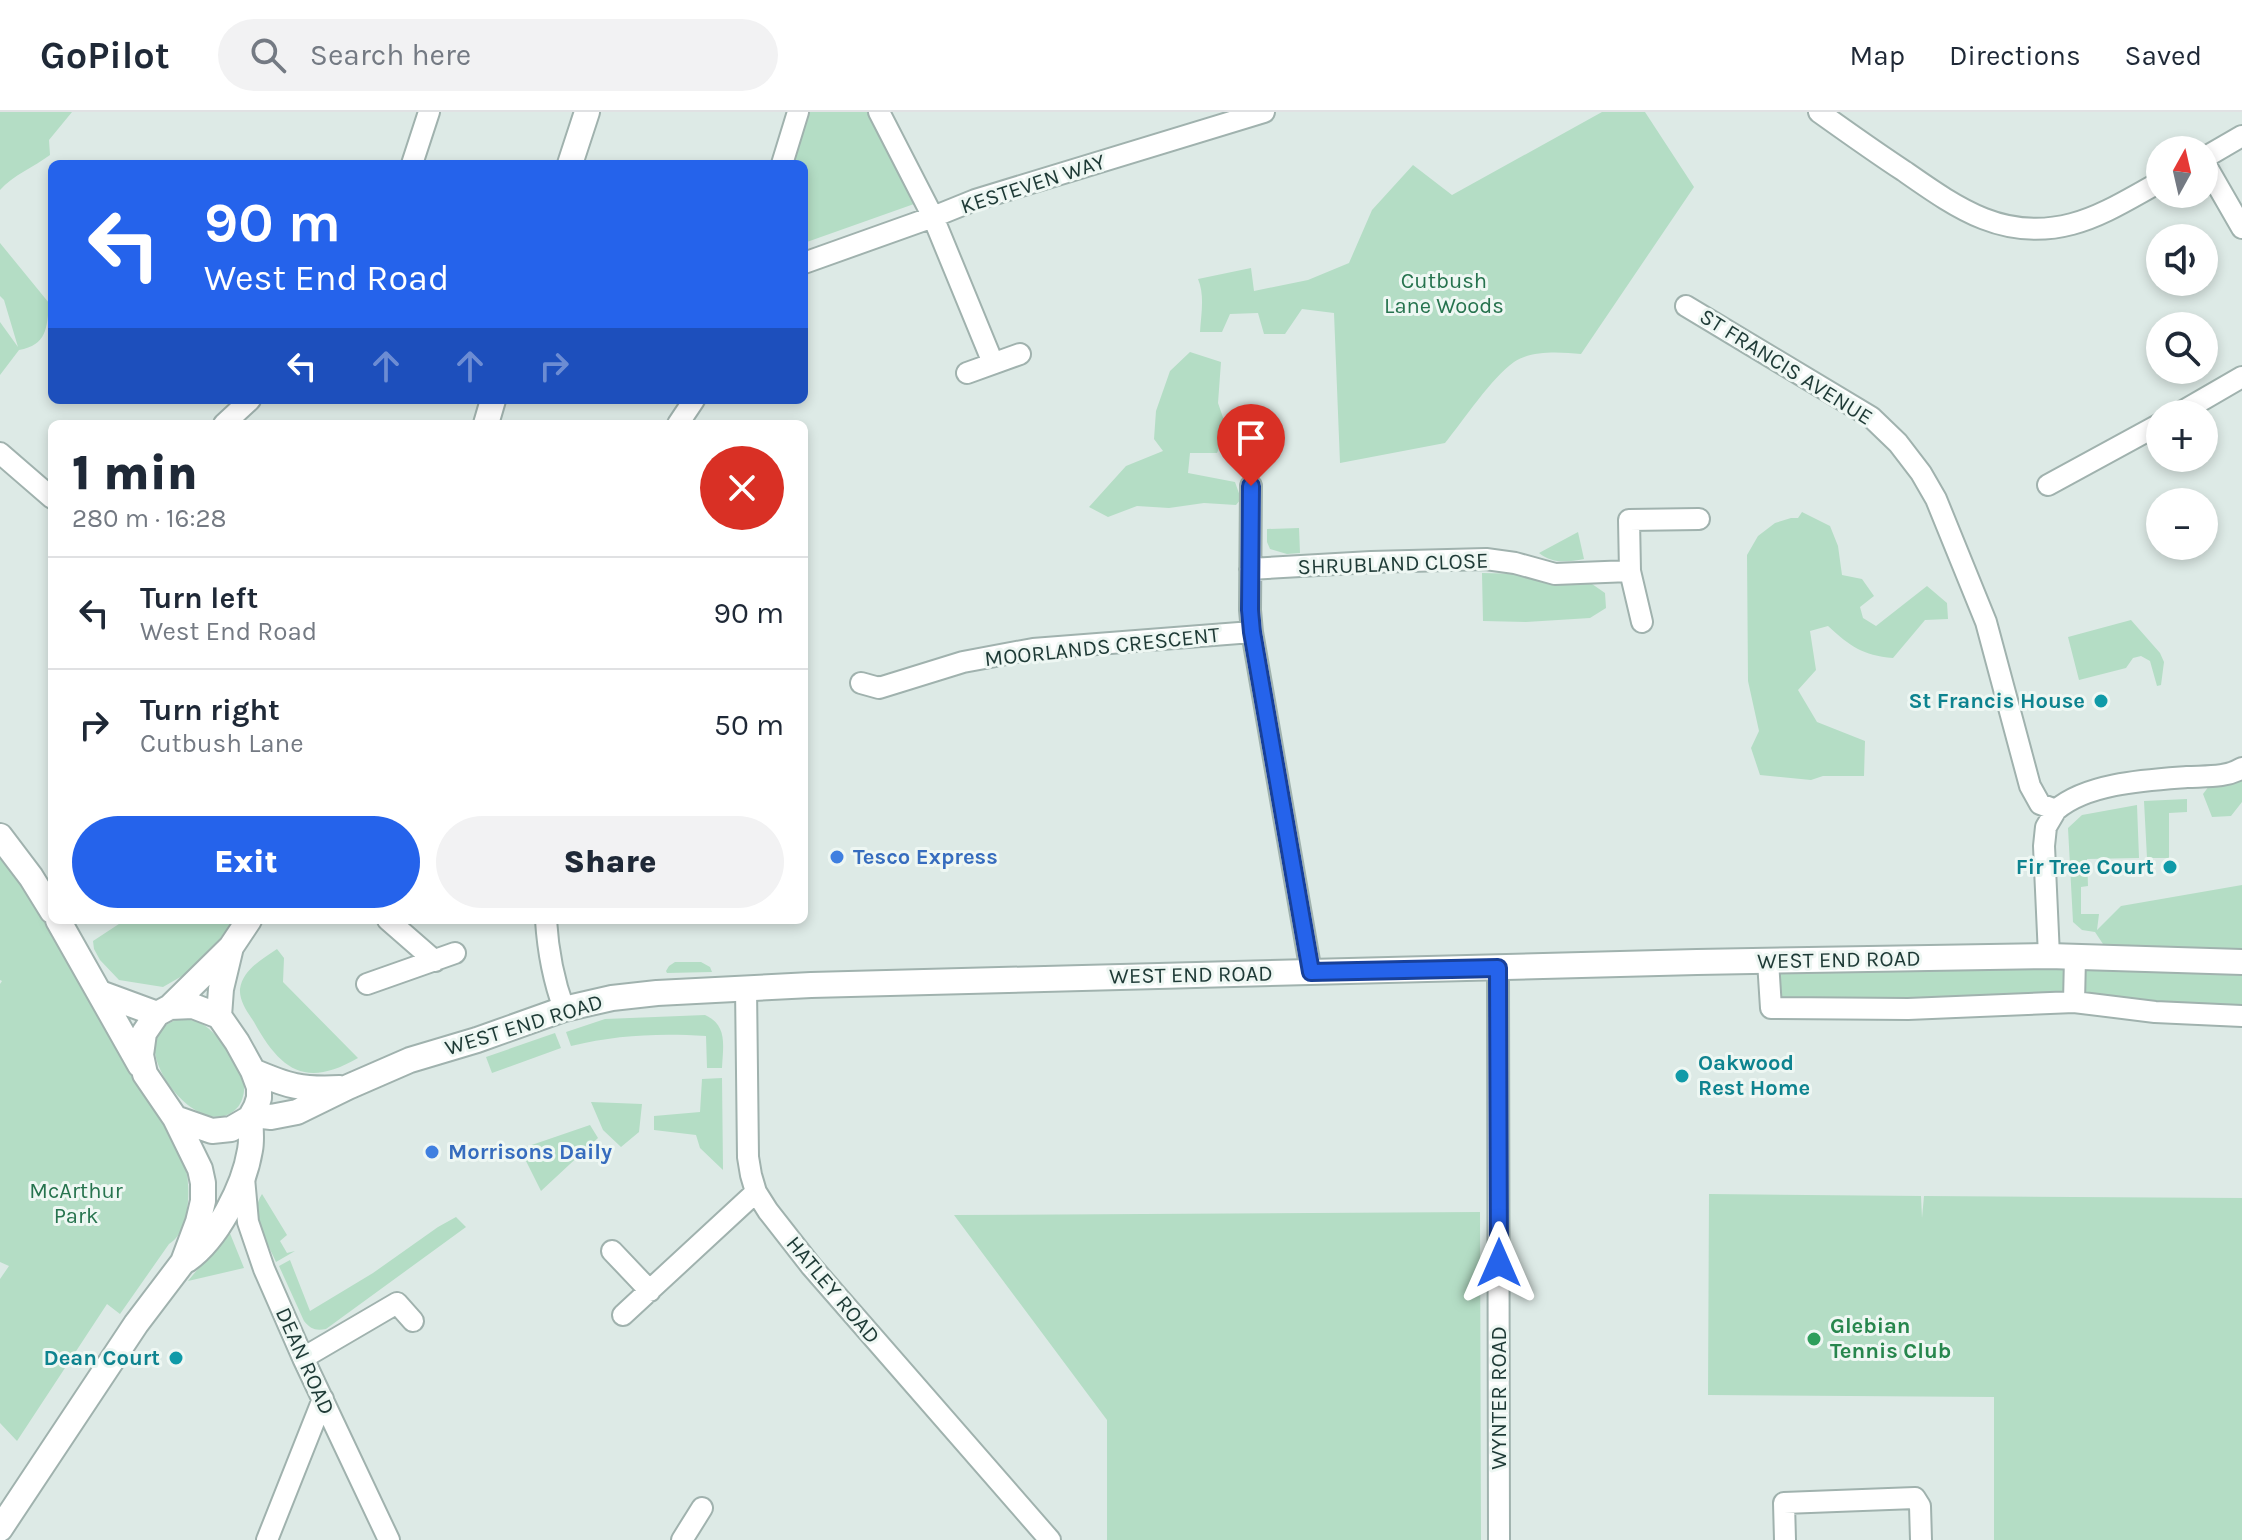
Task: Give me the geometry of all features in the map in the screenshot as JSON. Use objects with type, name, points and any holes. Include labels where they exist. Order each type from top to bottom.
[{"type":"street","points":[[413,160],[429,112]]},
{"type":"street","points":[[571,160],[587,112]]},
{"type":"street","points":[[783,160],[798,112]]},
{"type":"street","points":[[879,112],[933,217],[993,363]]},
{"type":"street","name":"KESTEVEN WAY","points":[[808,262],[975,200],[1264,112]]},
{"type":"street","points":[[1819,112],[1949,203],[1984,220],[2008,226],[2046,228],[2073,224],[2146,189]]},
{"type":"street","points":[[2218,151],[2242,136]]},
{"type":"street","points":[[2218,185],[2242,228]]},
{"type":"street","name":"ST FRANCIS AVENUE","points":[[1686,306],[1871,417],[1898,443],[1916,467],[1936,499],[1986,622],[2030,786],[2040,804],[2056,810]]},
{"type":"street","points":[[967,373],[1020,354]]},
{"type":"street","points":[[2202,400],[2242,377]]},
{"type":"street","points":[[228,420],[246,404]]},
{"type":"street","points":[[2048,485],[2146,432]]},
{"type":"street","points":[[0,453],[48,495]]},
{"type":"street","points":[[1251,486],[1252,632],[1311,972]]},
{"type":"street","points":[[1642,622],[1630,571],[1629,520],[1699,519]]},
{"type":"street","name":"SHRUBLAND CLOSE","points":[[1250,569],[1486,559],[1555,574],[1630,571]]},
{"type":"street","name":"MOORLANDS CRESCENT","points":[[861,683],[879,688],[963,662],[1033,649],[1252,632]]},
{"type":"street","points":[[2049,956],[2044,846],[2046,827],[2056,810],[2068,800],[2095,791],[2154,779],[2231,775],[2242,768]]},
{"type":"street","points":[[0,836],[48,905]]},
{"type":"street","points":[[0,1529],[136,1324],[183,1262],[198,1222],[203,1183],[195,1157],[175,1118],[145,1074],[60,924]]},
{"type":"street","points":[[145,1074],[141,1048],[144,1033],[231,947],[246,924]]},
{"type":"street","points":[[393,924],[435,961]]},
{"type":"street","points":[[546,924],[554,982],[564,1009]]},
{"type":"street","points":[[219,1016],[221,989],[231,947]]},
{"type":"street","points":[[367,984],[455,953]]},
{"type":"street","name":"WEST END ROAD","points":[[251,1116],[264,1118],[297,1112],[410,1060],[564,1009],[612,998],[746,987],[2049,956],[2242,962]]},
{"type":"street","points":[[2074,1002],[2075,957]]},
{"type":"street","points":[[1768,961],[1771,1008],[1908,1009],[2074,1002],[2155,1012],[2242,1016]]},
{"type":"street","name":"WYNTER ROAD","points":[[1498,968],[1499,1540]]},
{"type":"street","name":"HATLEY ROAD","points":[[746,987],[748,1157],[756,1192],[811,1266],[1050,1540]]},
{"type":"street","points":[[100,993],[163,1011],[193,1006],[219,1016],[237,1042],[259,1087],[259,1098],[251,1116],[250,1152],[244,1175],[217,1229],[199,1251],[183,1262]]},
{"type":"street","name":"WEST END ROAD","points":[[253,1071],[295,1087],[348,1087]]},
{"type":"street","points":[[175,1118],[221,1131],[231,1129],[251,1116]]},
{"type":"street","name":"DEAN ROAD","points":[[244,1175],[248,1222],[264,1269],[389,1540]]},
{"type":"street","points":[[623,1315],[756,1192]]},
{"type":"street","points":[[612,1251],[650,1291]]},
{"type":"street","points":[[303,1358],[397,1303],[413,1321]]},
{"type":"street","points":[[267,1540],[323,1399]]},
{"type":"street","points":[[1785,1540],[1784,1503],[1915,1498],[1920,1506],[1921,1540]]},
{"type":"street","points":[[682,1540],[702,1508]]},
{"type":"green space","points":[[0,112],[72,112],[49,140],[50,155],[17,175],[0,190]]},
{"type":"green space","points":[[807,112],[870,112],[914,204],[808,242],[808,160],[792,160]]},
{"type":"green space","name":"Cutbush Lane Woods","points":[[1602,112],[1645,112],[1694,187],[1581,354],[1538,354],[1514,362],[1487,388],[1445,443],[1340,463],[1334,313],[1302,309],[1285,334],[1264,334],[1258,313],[1230,314],[1222,332],[1200,332],[1202,298],[1198,279],[1251,268],[1254,291],[1308,280],[1349,263],[1372,210],[1413,165],[1452,195]]},
{"type":"green space","points":[[0,243],[48,302],[48,311],[46,328],[40,340],[19,350],[0,375],[0,322],[18,347],[4,300],[0,296]]},
{"type":"green space","points":[[1190,352],[1221,362],[1218,403],[1227,429],[1217,453],[1190,453],[1188,473],[1235,482],[1241,499],[1236,505],[1137,506],[1108,517],[1089,507],[1126,466],[1163,451],[1154,439],[1156,411],[1170,371]]},
{"type":"green space","points":[[1802,512],[1830,526],[1838,546],[1842,575],[1862,579],[1874,596],[1860,607],[1863,618],[1876,626],[1927,586],[1947,603],[1948,619],[1925,620],[1893,658],[1858,649],[1828,626],[1810,631],[1816,670],[1798,690],[1817,722],[1865,741],[1864,776],[1823,776],[1811,780],[1760,775],[1751,748],[1759,731],[1748,681],[1747,555],[1758,536],[1775,523],[1798,518]]},
{"type":"green space","points":[[1299,528],[1300,553],[1287,554],[1270,549],[1267,529]]},
{"type":"green space","points":[[1578,532],[1584,559],[1555,561],[1539,553]]},
{"type":"green space","points":[[1482,573],[1528,574],[1582,581],[1605,593],[1606,608],[1590,618],[1483,621]]},
{"type":"green space","points":[[2131,620],[2160,653],[2164,662],[2161,685],[2157,686],[2150,661],[2141,656],[2133,658],[2126,668],[2079,680],[2068,637]]},
{"type":"green space","points":[[2242,777],[2242,802],[2231,816],[2212,817],[2203,794],[2212,782]]},
{"type":"green space","points":[[2187,799],[2187,812],[2169,813],[2169,858],[2147,858],[2144,801]]},
{"type":"green space","points":[[2137,805],[2139,858],[2087,859],[2088,886],[2081,887],[2081,914],[2099,914],[2097,930],[2121,906],[2242,885],[2242,1016],[2155,1012],[1771,1008],[1768,961],[2111,956],[2095,932],[2082,930],[2073,922],[2068,828],[2082,815]]},
{"type":"green space","name":"McArthur Park","points":[[0,852],[53,933],[132,1074],[170,1132],[182,1157],[188,1189],[187,1211],[176,1239],[169,1244],[120,1314],[107,1304],[17,1441],[0,1423],[0,1279],[9,1266],[0,1262]]},
{"type":"green space","points":[[119,924],[232,924],[189,972],[163,987],[119,980],[100,960],[93,941]]},
{"type":"green space","points":[[277,949],[284,958],[283,982],[358,1058],[324,1072],[309,1073],[297,1070],[274,1053],[244,1007],[240,989],[249,970]]},
{"type":"green space","points":[[675,962],[701,962],[712,972],[667,973],[669,966]]},
{"type":"green space","points":[[705,1015],[721,1030],[722,1068],[707,1068],[706,1036],[638,1036],[571,1046],[566,1032],[605,1019]]},
{"type":"green space","points":[[178,1019],[194,1021],[208,1028],[222,1042],[238,1069],[244,1085],[243,1097],[237,1108],[223,1116],[208,1116],[192,1108],[178,1096],[158,1063],[155,1047],[158,1033]]},
{"type":"green space","points":[[555,1033],[561,1048],[492,1073],[486,1057]]},
{"type":"green space","points":[[722,1078],[723,1170],[700,1148],[696,1135],[654,1130],[654,1116],[700,1112],[702,1079]]},
{"type":"green space","points":[[591,1102],[642,1104],[639,1132],[621,1147],[603,1130]]},
{"type":"green space","points":[[590,1125],[598,1138],[541,1191],[520,1149]]},
{"type":"green space","points":[[262,1194],[287,1235],[280,1241],[287,1253],[295,1251],[276,1262],[258,1219],[258,1202]]},
{"type":"green space","points":[[1709,1194],[1921,1196],[1922,1218],[1924,1196],[2242,1198],[2242,1540],[1994,1540],[1994,1397],[1708,1395]]},
{"type":"green space","points":[[1480,1212],[1481,1540],[1107,1540],[1107,1420],[954,1215]]},
{"type":"green space","points":[[456,1217],[466,1227],[326,1329],[314,1329],[304,1321],[279,1266],[290,1260],[310,1311]]},
{"type":"green space","points":[[229,1231],[244,1268],[188,1281]]},
{"type":"place","name":"St Francis House","points":[[2101,701]]},
{"type":"place","name":"Tesco Express","points":[[837,857]]},
{"type":"place","name":"Fir Tree Court","points":[[2170,867]]},
{"type":"place","name":"Oakwood Rest Home","points":[[1682,1076]]},
{"type":"place","name":"Morrisons Daily","points":[[432,1152]]},
{"type":"place","name":"Glebian Tennis Club","points":[[1814,1339]]},
{"type":"place","name":"Dean Court","points":[[176,1358]]},
{"type":"route","points":[[1251,486],[1252,632],[1311,972],[1498,968],[1499,1263]]}]
